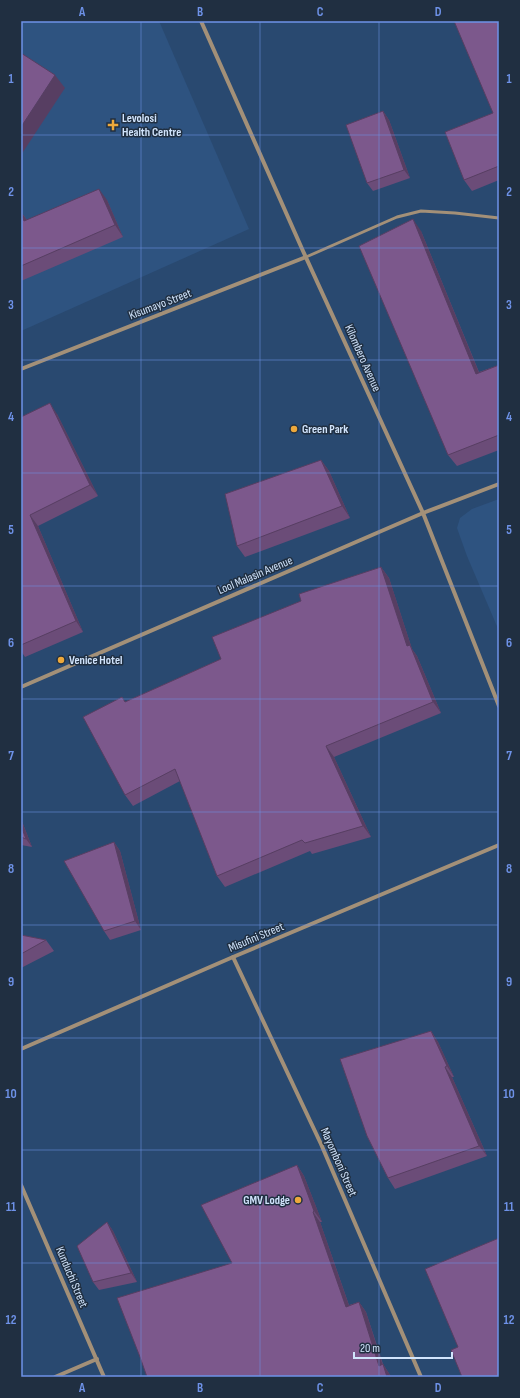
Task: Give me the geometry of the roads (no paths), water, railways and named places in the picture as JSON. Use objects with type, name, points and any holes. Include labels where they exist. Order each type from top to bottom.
[{"type":"street","name":"Kilombero Avenue","points":[[201,21],[306,257],[423,513],[499,706]]},
{"type":"street","name":"Kisumayo Street","points":[[21,369],[306,257]]},
{"type":"street","name":"Lool Malasin Avenue","points":[[21,687],[423,513],[499,484]]},
{"type":"street","name":"Misufini Street","points":[[21,1049],[233,957],[499,845]]},
{"type":"street","name":"Mayomboni Street","points":[[233,957],[321,1144],[422,1377]]},
{"type":"street","name":"Kunduchi Street","points":[[21,1185],[104,1377]]},
{"type":"street","points":[[54,1377],[96,1359]]},
{"type":"lane","points":[[306,257],[397,217],[421,211],[499,218]]},
{"type":"place","name":"Levolosi Health Centre","points":[[113,125]]},
{"type":"place","name":"Green Park","points":[[294,429]]},
{"type":"place","name":"Venice Hotel","points":[[61,660]]},
{"type":"place","name":"GMV Lodge","points":[[298,1200]]}]
